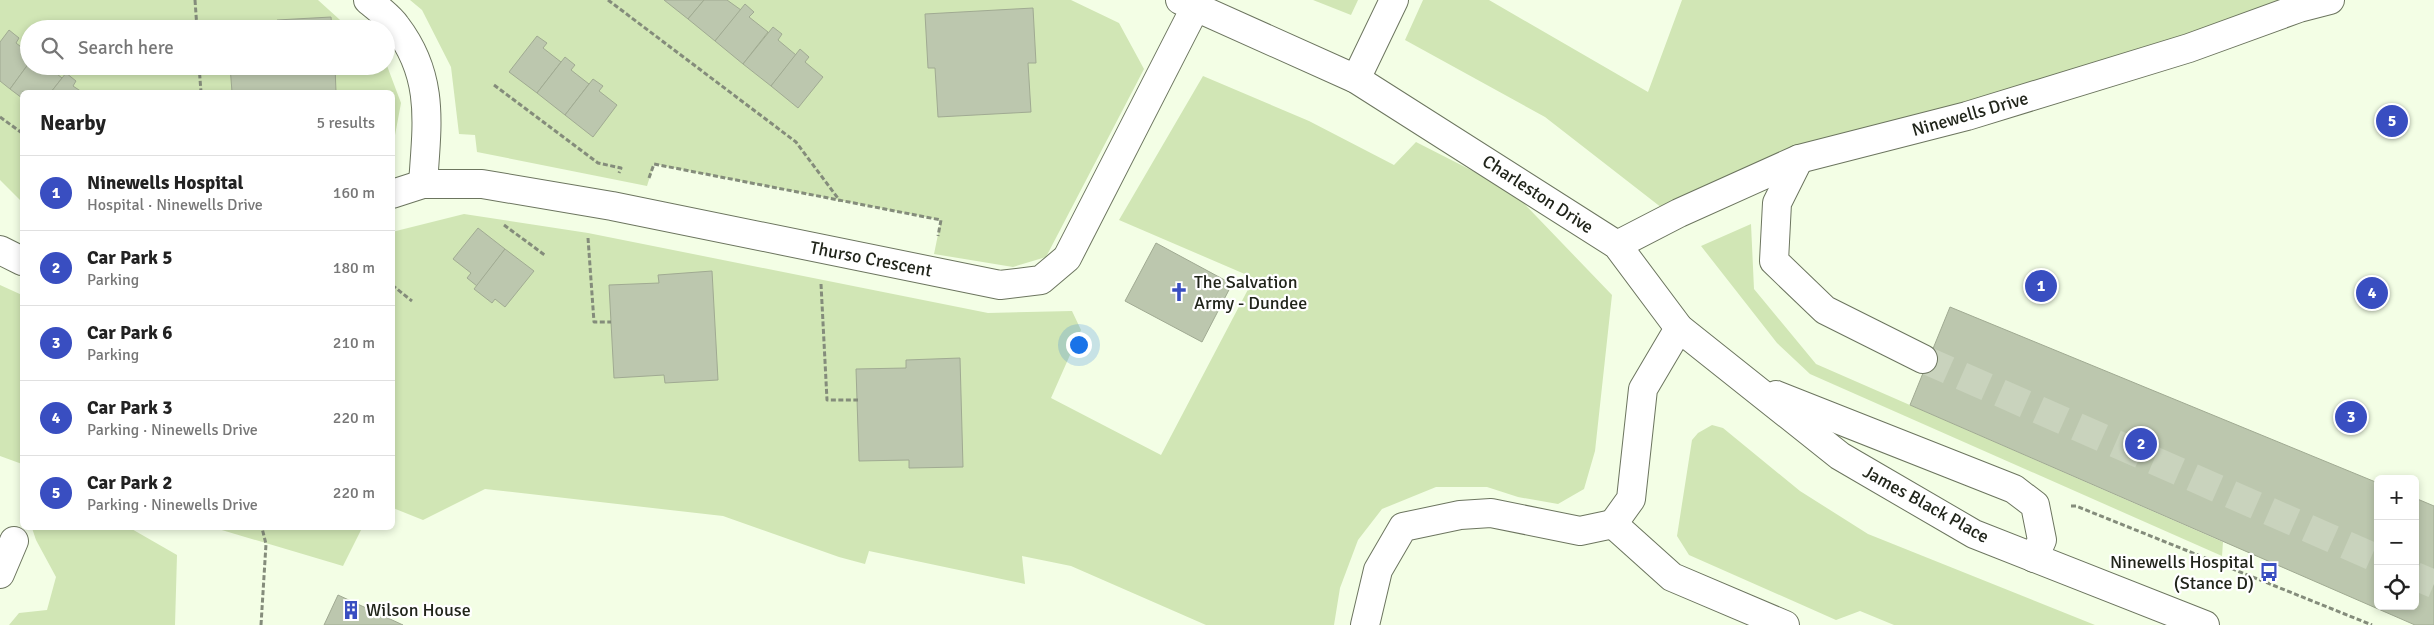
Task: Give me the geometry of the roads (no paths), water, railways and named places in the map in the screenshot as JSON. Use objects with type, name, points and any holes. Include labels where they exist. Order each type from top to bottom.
[{"type":"street","points":[[368,0],[390,20]]},
{"type":"street","points":[[1356,79],[1394,0]]},
{"type":"street","name":"Ninewells Drive","points":[[1617,245],[1679,213],[1799,159],[1968,116],[2189,48],[2299,8],[2330,0]]},
{"type":"street","name":"Thurso Crescent","points":[[395,193],[423,184],[482,184],[639,212],[1000,285],[1041,280],[1067,258],[1187,4]]},
{"type":"street","name":"Charleston Drive","points":[[1187,4],[1356,79],[1617,245],[1679,328]]},
{"type":"street","points":[[395,24],[421,67],[428,111],[423,184]]},
{"type":"street","points":[[1799,159],[1777,203],[1774,261],[1825,310],[1923,359]]},
{"type":"street","points":[[0,250],[20,260]]},
{"type":"street","points":[[1365,625],[1378,570],[1404,527],[1460,515],[1491,513],[1580,531],[1613,524],[1631,499],[1643,389],[1679,328]]},
{"type":"street","name":"James Black Place","points":[[1679,328],[1840,456],[1974,534],[2205,625]]},
{"type":"street","points":[[1755,388],[1909,446],[2014,489],[2035,506],[2042,540],[2034,558]]},
{"type":"street","points":[[1613,524],[1672,577],[1785,625]]},
{"type":"street","points":[[0,574],[14,541]]},
{"type":"tunnel","points":[[1923,359],[2374,557]]},
{"type":"tunnel","points":[[2419,578],[2434,584]]},
{"type":"place","name":"Car Park 2","points":[[2392,121]]},
{"type":"place","name":"Ninewells Hospital","points":[[2041,286]]},
{"type":"place","name":"The Salvation Army - Dundee","points":[[1179,292]]},
{"type":"place","name":"Car Park 3","points":[[2372,293]]},
{"type":"place","name":"Car Park 6","points":[[2351,417]]},
{"type":"place","name":"Car Park 5","points":[[2141,444]]},
{"type":"place","name":"Ninewells Hospital (Stance D)","points":[[2269,572]]},
{"type":"place","name":"Wilson House","points":[[351,610]]}]
